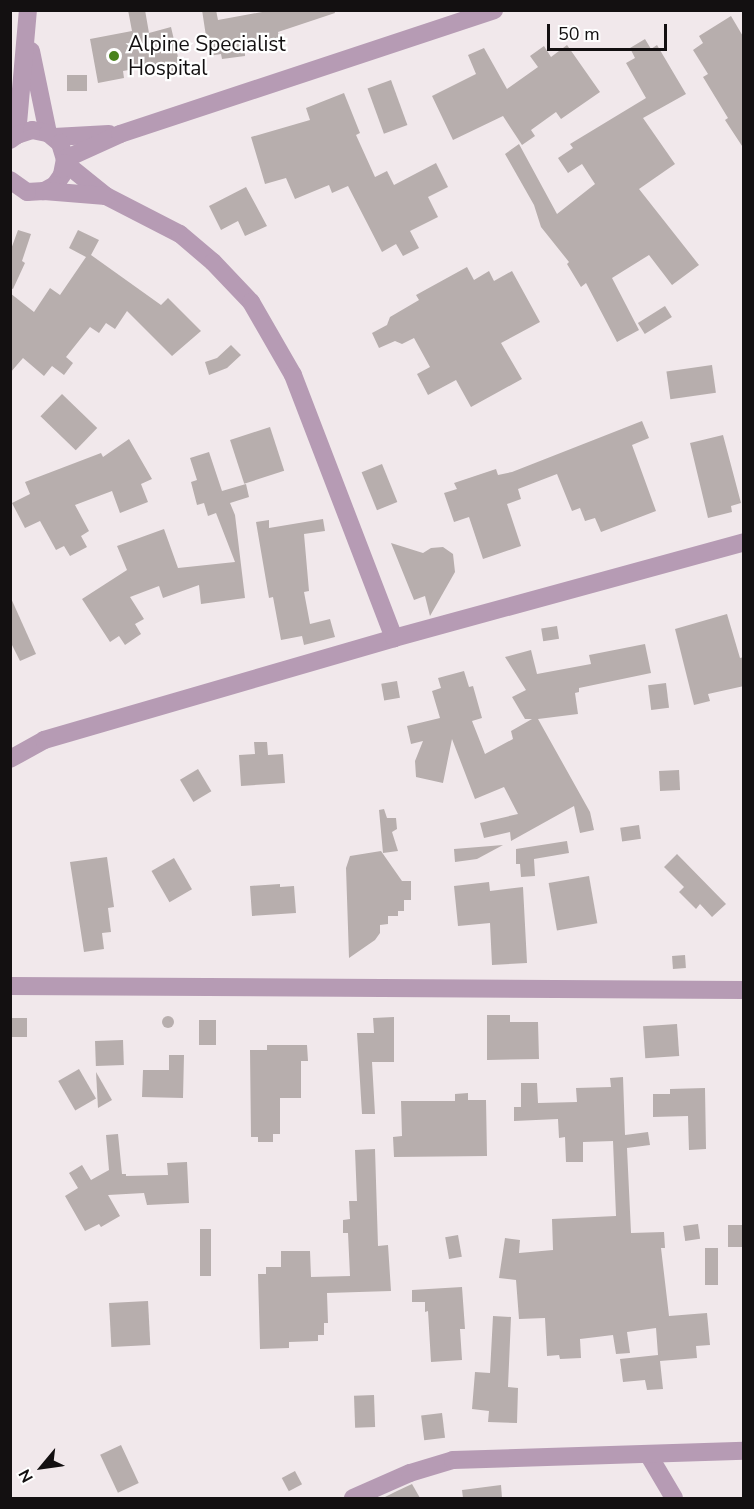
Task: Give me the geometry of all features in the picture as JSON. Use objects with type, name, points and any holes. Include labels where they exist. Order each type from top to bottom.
[{"type":"street","points":[[28,10],[14,137],[32,130],[51,135],[120,134]]},
{"type":"street","points":[[65,161],[120,134],[494,10]]},
{"type":"street","points":[[27,34],[51,135],[60,143],[65,161],[62,175],[55,185],[44,191]]},
{"type":"street","points":[[65,161],[105,196],[180,234],[213,262],[251,302],[293,375],[393,638]]},
{"type":"street","points":[[10,180],[27,192],[44,191],[105,196]]},
{"type":"street","points":[[10,759],[44,740],[393,638],[744,542]]},
{"type":"street","points":[[10,986],[744,990]]},
{"type":"street","points":[[353,1498],[410,1473],[453,1460],[744,1450]]},
{"type":"street","points":[[648,1454],[674,1498]]},
{"type":"building","points":[[128,10],[145,10],[149,33],[171,27],[181,70],[170,73],[167,63],[123,71],[124,78],[98,83],[90,39],[132,31]]},
{"type":"building","points":[[202,10],[216,10],[218,20],[273,10],[334,10],[335,13],[278,32],[281,47],[245,52],[245,56],[222,59],[221,54],[209,56]]},
{"type":"building","points":[[731,16],[744,38],[744,149],[725,120],[728,118],[703,77],[708,74],[693,50],[703,43],[699,36]]},
{"type":"building","points":[[645,39],[651,49],[657,45],[686,94],[643,118],[675,164],[639,189],[699,265],[672,285],[649,255],[612,278],[639,330],[617,342],[586,283],[581,287],[567,264],[569,262],[541,227],[534,205],[505,154],[519,144],[557,214],[595,184],[582,164],[568,173],[558,158],[573,148],[570,144],[646,98],[626,63],[635,58],[630,48]]},
{"type":"building","points":[[567,45],[600,92],[561,119],[556,112],[531,130],[535,136],[522,145],[503,116],[453,140],[432,96],[476,74],[468,55],[484,48],[507,89],[538,67],[530,56],[544,46],[551,57]]},
{"type":"building","points":[[67,75],[87,75],[87,91],[67,91]]},
{"type":"building","points":[[391,80],[407,125],[384,134],[368,89]]},
{"type":"building","points":[[344,93],[360,133],[356,135],[375,177],[387,171],[394,185],[436,163],[448,187],[428,197],[438,217],[410,231],[419,248],[403,256],[396,244],[382,252],[348,186],[332,193],[329,185],[295,199],[286,178],[265,184],[251,137],[310,120],[306,108]]},
{"type":"building","points":[[246,187],[267,226],[245,236],[238,221],[221,230],[209,206]]},
{"type":"building","points":[[18,230],[31,234],[22,261],[25,263],[13,289],[10,288],[10,252]]},
{"type":"building","points":[[78,230],[99,240],[91,255],[161,305],[168,298],[201,331],[172,356],[127,311],[115,329],[106,323],[99,333],[90,327],[66,357],[73,363],[64,375],[52,366],[44,376],[23,358],[10,373],[10,293],[34,312],[50,288],[60,295],[86,257],[69,248]]},
{"type":"building","points":[[467,267],[474,280],[489,271],[494,281],[512,271],[540,322],[501,343],[522,379],[471,407],[456,380],[428,395],[417,374],[430,367],[414,338],[402,344],[395,341],[379,348],[372,333],[387,325],[390,317],[419,300],[416,295]]},
{"type":"building","points":[[665,306],[672,317],[645,334],[638,323]]},
{"type":"building","points":[[231,345],[241,355],[227,368],[209,375],[205,362],[217,358]]},
{"type":"building","points":[[712,365],[716,393],[670,399],[666,371]]},
{"type":"building","points":[[62,394],[97,428],[76,450],[40,416]]},
{"type":"building","points":[[642,421],[649,438],[632,445],[656,511],[601,532],[595,518],[585,521],[580,508],[572,511],[557,474],[518,489],[521,499],[507,504],[521,546],[483,559],[469,517],[454,522],[444,493],[457,489],[454,483],[496,469],[498,475],[512,472]]},
{"type":"building","points":[[270,427],[284,471],[244,484],[230,440]]},
{"type":"building","points":[[723,435],[741,503],[731,506],[732,512],[708,518],[690,443]]},
{"type":"building","points":[[129,439],[152,479],[141,484],[148,502],[120,513],[112,491],[75,505],[89,531],[81,536],[87,547],[70,556],[64,546],[56,550],[40,521],[25,528],[12,503],[30,494],[25,482],[101,453],[103,457]]},
{"type":"building","points":[[209,452],[222,491],[246,484],[249,497],[230,503],[235,515],[245,598],[201,604],[199,585],[163,598],[159,586],[130,597],[144,619],[135,624],[141,634],[125,645],[119,636],[110,642],[82,599],[127,570],[117,546],[164,529],[178,568],[235,562],[216,513],[208,516],[204,503],[197,505],[191,482],[197,480],[190,458]]},
{"type":"building","points":[[382,464],[397,502],[377,510],[362,472]]},
{"type":"building","points":[[323,519],[325,531],[304,534],[309,591],[304,592],[310,624],[330,619],[335,637],[304,645],[302,636],[281,640],[273,597],[269,598],[256,522],[269,520],[269,528]]},
{"type":"building","points":[[391,543],[423,553],[431,548],[443,547],[453,554],[455,572],[430,616],[425,596],[414,600]]},
{"type":"building","points":[[10,596],[36,654],[20,661],[10,641]]},
{"type":"building","points":[[727,614],[740,658],[744,657],[744,686],[708,694],[710,701],[694,705],[675,629]]},
{"type":"building","points":[[557,626],[559,639],[543,641],[541,629]]},
{"type":"building","points":[[645,644],[651,673],[579,688],[579,692],[575,693],[578,714],[538,719],[590,812],[594,830],[580,833],[574,806],[511,841],[510,832],[484,838],[480,823],[518,814],[504,787],[475,799],[452,739],[443,783],[416,777],[415,761],[423,741],[411,744],[407,726],[440,718],[432,691],[441,688],[438,678],[464,671],[469,687],[473,686],[482,718],[472,721],[485,754],[513,739],[511,731],[532,719],[525,719],[512,697],[526,690],[505,657],[531,650],[537,674],[591,664],[589,655]]},
{"type":"building","points":[[397,681],[400,698],[384,701],[381,684]]},
{"type":"building","points":[[666,683],[669,708],[651,710],[648,685]]},
{"type":"building","points":[[254,742],[267,742],[268,755],[283,754],[285,783],[241,786],[239,755],[255,754]]},
{"type":"building","points":[[198,769],[211,791],[193,802],[180,780]]},
{"type":"building","points":[[679,770],[680,790],[660,791],[659,771]]},
{"type":"building","points":[[384,809],[387,818],[396,818],[397,829],[392,832],[398,851],[383,853],[379,810]]},
{"type":"building","points":[[639,825],[641,839],[622,842],[620,828]]},
{"type":"building","points":[[567,841],[569,853],[534,859],[535,876],[521,877],[520,864],[516,864],[516,849]]},
{"type":"building","points":[[503,845],[477,859],[455,862],[454,849]]},
{"type":"building","points":[[381,851],[402,881],[411,881],[411,900],[404,900],[404,911],[398,911],[398,916],[388,916],[388,924],[380,925],[380,933],[375,940],[349,958],[346,868],[350,856]]},
{"type":"building","points":[[677,854],[726,904],[712,917],[700,904],[696,909],[679,892],[684,887],[664,867]]},
{"type":"building","points":[[107,857],[114,907],[108,908],[111,932],[102,933],[104,949],[84,952],[70,862]]},
{"type":"building","points":[[174,858],[192,889],[169,902],[151,871]]},
{"type":"building","points":[[589,876],[597,923],[557,930],[549,883]]},
{"type":"building","points":[[489,882],[490,891],[523,887],[527,963],[492,965],[490,923],[458,926],[454,886]]},
{"type":"building","points":[[280,884],[280,887],[294,886],[296,913],[252,916],[250,886]]},
{"type":"building","points":[[685,955],[686,968],[673,969],[672,956]]},
{"type":"building","points":[[487,1015],[510,1015],[510,1022],[538,1022],[539,1059],[487,1060]]},
{"type":"building","points":[[170,1016],[173,1017],[173,1027],[166,1028],[163,1027],[162,1020],[163,1017]]},
{"type":"building","points":[[394,1017],[394,1062],[372,1062],[375,1114],[362,1114],[357,1033],[374,1033],[373,1018]]},
{"type":"building","points":[[10,1018],[27,1018],[27,1037],[10,1037]]},
{"type":"building","points":[[199,1020],[216,1020],[216,1045],[199,1045]]},
{"type":"building","points":[[677,1024],[679,1056],[645,1058],[643,1026]]},
{"type":"building","points":[[123,1040],[124,1065],[96,1066],[95,1041]]},
{"type":"building","points":[[267,1045],[307,1045],[308,1061],[301,1061],[301,1098],[280,1098],[280,1134],[273,1134],[273,1142],[258,1142],[258,1137],[251,1137],[250,1050],[267,1050]]},
{"type":"building","points":[[169,1055],[184,1055],[183,1098],[142,1097],[143,1070],[169,1070]]},
{"type":"building","points":[[79,1069],[96,1098],[75,1110],[58,1081]]},
{"type":"building","points":[[96,1072],[112,1100],[98,1108]]},
{"type":"building","points":[[623,1077],[625,1135],[648,1132],[650,1145],[627,1148],[631,1233],[664,1232],[665,1248],[661,1248],[669,1316],[707,1313],[710,1345],[696,1346],[697,1358],[660,1361],[663,1389],[647,1390],[645,1380],[623,1382],[620,1359],[658,1355],[656,1328],[627,1332],[630,1353],[616,1354],[613,1335],[580,1339],[581,1358],[560,1359],[559,1355],[547,1356],[545,1318],[519,1319],[516,1280],[499,1278],[505,1238],[520,1240],[519,1253],[553,1250],[552,1219],[616,1216],[613,1141],[583,1142],[583,1162],[566,1162],[565,1137],[559,1138],[558,1119],[514,1121],[514,1107],[521,1107],[521,1083],[537,1083],[538,1103],[577,1102],[576,1088],[611,1087],[610,1078]]},
{"type":"building","points":[[705,1088],[706,1149],[689,1150],[688,1116],[653,1117],[653,1094],[670,1094],[670,1089]]},
{"type":"building","points":[[468,1093],[468,1100],[486,1100],[487,1156],[394,1157],[393,1137],[402,1136],[401,1101],[455,1101],[455,1094]]},
{"type":"building","points":[[118,1134],[122,1174],[126,1176],[168,1175],[167,1163],[187,1162],[189,1203],[147,1205],[144,1193],[108,1195],[120,1216],[101,1227],[99,1224],[85,1231],[65,1196],[78,1188],[69,1173],[82,1165],[91,1180],[109,1170],[106,1135]]},
{"type":"building","points":[[375,1149],[378,1246],[388,1245],[391,1291],[327,1293],[328,1323],[324,1323],[324,1335],[318,1335],[318,1341],[289,1342],[289,1348],[260,1349],[258,1274],[266,1274],[266,1267],[281,1267],[281,1251],[310,1251],[311,1277],[350,1276],[348,1233],[343,1233],[343,1220],[350,1219],[349,1201],[357,1201],[355,1150]]},
{"type":"building","points":[[698,1224],[700,1239],[685,1241],[683,1226]]},
{"type":"building","points":[[728,1225],[744,1225],[744,1247],[728,1247]]},
{"type":"building","points":[[200,1229],[211,1229],[211,1276],[200,1276]]},
{"type":"building","points":[[458,1235],[462,1257],[449,1259],[445,1237]]},
{"type":"building","points":[[705,1248],[718,1248],[718,1285],[705,1285]]},
{"type":"building","points":[[462,1287],[465,1329],[460,1329],[462,1360],[431,1362],[428,1311],[425,1312],[425,1302],[412,1302],[412,1290]]},
{"type":"building","points":[[148,1301],[150,1345],[111,1347],[109,1303]]},
{"type":"building","points":[[493,1316],[511,1317],[508,1387],[518,1388],[517,1423],[488,1422],[489,1411],[472,1409],[475,1372],[490,1373]]},
{"type":"building","points":[[374,1395],[375,1427],[355,1428],[354,1396]]},
{"type":"building","points":[[442,1413],[445,1438],[424,1440],[421,1416]]},
{"type":"building","points":[[121,1445],[139,1483],[118,1493],[100,1455]]},
{"type":"building","points":[[295,1471],[302,1484],[289,1491],[282,1478]]},
{"type":"building","points":[[412,1484],[420,1498],[383,1498],[397,1491]]},
{"type":"building","points":[[501,1485],[502,1498],[463,1498],[462,1490]]},
{"type":"place","name":"Alpine Specialist Hospital","points":[[114,56]]}]
